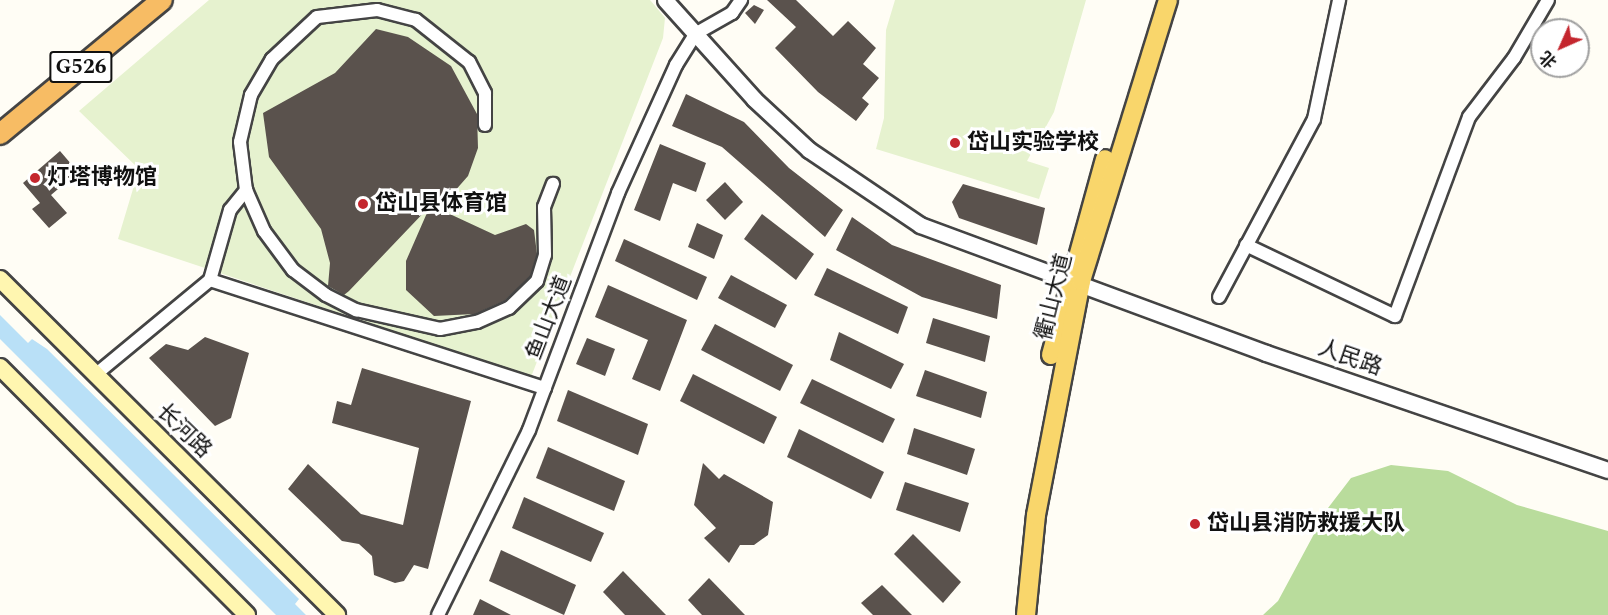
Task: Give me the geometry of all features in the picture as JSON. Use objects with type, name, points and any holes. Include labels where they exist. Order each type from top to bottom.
[{"type":"highway","name":"G526","points":[[0,119],[143,0]]},
{"type":"highway","name":"G526","points":[[0,134],[162,0]]},
{"type":"main road","name":"衢山大道","points":[[1014,615],[1024,513],[1075,280],[1155,0]]},
{"type":"main road","name":"衢山大道","points":[[1026,615],[1036,515],[1075,280],[1168,0]]},
{"type":"main road","name":"长河路","points":[[0,279],[337,615]]},
{"type":"main road","points":[[0,367],[247,615]]},
{"type":"street","name":"人民路","points":[[665,0],[754,99],[867,193],[920,225],[1075,280],[1266,353],[1608,470]]},
{"type":"street","points":[[696,34],[732,13],[741,0]]},
{"type":"street","points":[[1219,297],[1314,119],[1339,0]]},
{"type":"street","points":[[1246,245],[1395,316],[1469,117],[1514,58],[1548,0]]},
{"type":"street","points":[[485,125],[485,93],[469,62],[416,20],[377,10],[316,17],[272,59],[251,95],[240,142],[246,190],[264,231],[287,262],[326,295],[356,310],[440,329],[477,322],[509,308],[537,281],[545,255],[544,207],[553,184]]},
{"type":"street","name":"鱼山大道","points":[[438,615],[487,524],[545,388],[618,193],[675,64],[696,34]]},
{"type":"street","points":[[95,375],[210,280],[230,210],[246,190]]},
{"type":"street","points":[[210,280],[545,388]]},
{"type":"green space","name":"岱山县体育馆","points":[[209,0],[650,0],[656,7],[665,18],[663,38],[531,377],[118,239],[139,169],[79,111]]},
{"type":"green space","points":[[895,0],[1086,0],[1054,112],[1027,161],[1049,168],[1039,199],[876,149],[884,118],[886,30]]},
{"type":"green space","points":[[1391,465],[1448,471],[1517,505],[1608,531],[1608,615],[1263,615],[1278,601],[1328,508],[1351,478]]},
{"type":"water","points":[[0,315],[28,343],[32,339],[47,349],[299,599],[295,604],[306,615],[276,615],[0,339]]},
{"type":"building","points":[[767,0],[796,0],[833,36],[848,21],[876,48],[863,64],[879,78],[862,98],[869,104],[856,121],[818,92],[775,48],[796,27]]},
{"type":"building","points":[[754,5],[764,10],[755,24],[745,13]]},
{"type":"building","points":[[376,29],[408,37],[451,66],[477,114],[478,148],[468,176],[439,209],[495,235],[526,224],[534,230],[537,254],[530,277],[504,301],[475,314],[434,316],[406,290],[406,261],[430,206],[344,295],[328,286],[330,263],[321,229],[269,157],[263,113],[335,73]]},
{"type":"building","points":[[686,94],[744,122],[789,168],[843,210],[825,237],[722,147],[672,126]]},
{"type":"building","points":[[660,144],[706,163],[696,192],[673,183],[660,221],[634,210]]},
{"type":"building","points":[[60,151],[78,172],[51,195],[67,213],[49,228],[32,209],[40,203],[23,183]]},
{"type":"building","points":[[725,182],[743,202],[725,220],[706,200]]},
{"type":"building","points":[[963,184],[1045,208],[1037,245],[959,218],[952,202]]},
{"type":"building","points":[[762,214],[814,254],[796,280],[744,239]]},
{"type":"building","points":[[852,217],[892,245],[1001,285],[997,319],[922,297],[836,250]]},
{"type":"building","points":[[697,223],[723,235],[714,259],[688,247]]},
{"type":"building","points":[[624,239],[707,277],[697,300],[615,261]]},
{"type":"building","points":[[827,268],[908,307],[898,334],[814,295]]},
{"type":"building","points":[[731,275],[787,305],[775,328],[718,298]]},
{"type":"building","points":[[608,285],[687,320],[660,391],[632,379],[648,340],[595,317]]},
{"type":"building","points":[[933,318],[990,336],[985,362],[926,343]]},
{"type":"building","points":[[715,324],[793,365],[780,391],[701,350]]},
{"type":"building","points":[[839,332],[904,364],[891,389],[830,360]]},
{"type":"building","points":[[205,337],[249,353],[231,418],[215,426],[149,358],[166,344],[188,350]]},
{"type":"building","points":[[587,338],[615,349],[605,376],[576,364]]},
{"type":"building","points":[[362,368],[471,401],[428,569],[414,565],[404,581],[395,583],[374,575],[372,556],[359,544],[342,541],[288,489],[308,464],[361,514],[403,525],[419,448],[332,423],[337,401],[351,405]]},
{"type":"building","points":[[925,370],[987,392],[981,418],[916,396]]},
{"type":"building","points":[[693,374],[777,417],[764,444],[680,401]]},
{"type":"building","points":[[812,379],[895,419],[883,443],[800,403]]},
{"type":"building","points":[[568,390],[648,424],[638,455],[557,421]]},
{"type":"building","points":[[914,428],[975,449],[967,475],[907,454]]},
{"type":"building","points":[[799,429],[884,472],[871,499],[787,457]]},
{"type":"building","points":[[548,447],[625,481],[614,511],[536,478]]},
{"type":"building","points":[[703,463],[719,479],[724,474],[773,502],[768,535],[754,545],[740,545],[729,563],[704,538],[716,528],[694,505]]},
{"type":"building","points":[[905,482],[969,503],[960,532],[896,510]]},
{"type":"building","points":[[524,497],[604,533],[591,562],[512,528]]},
{"type":"building","points":[[913,534],[961,582],[943,603],[894,554]]},
{"type":"building","points":[[501,550],[576,585],[564,615],[489,581]]},
{"type":"building","points":[[623,571],[666,615],[625,615],[603,592]]},
{"type":"building","points":[[709,578],[745,615],[702,615],[688,600]]},
{"type":"building","points":[[882,585],[912,615],[873,615],[861,603]]},
{"type":"building","points":[[480,599],[511,615],[473,615]]},
{"type":"place","name":"岱山实验学校","points":[[955,143]]},
{"type":"place","name":"灯塔博物馆","points":[[35,178]]},
{"type":"place","name":"岱山县体育馆","points":[[363,204]]},
{"type":"place","name":"岱山县消防救援大队","points":[[1195,524]]}]
